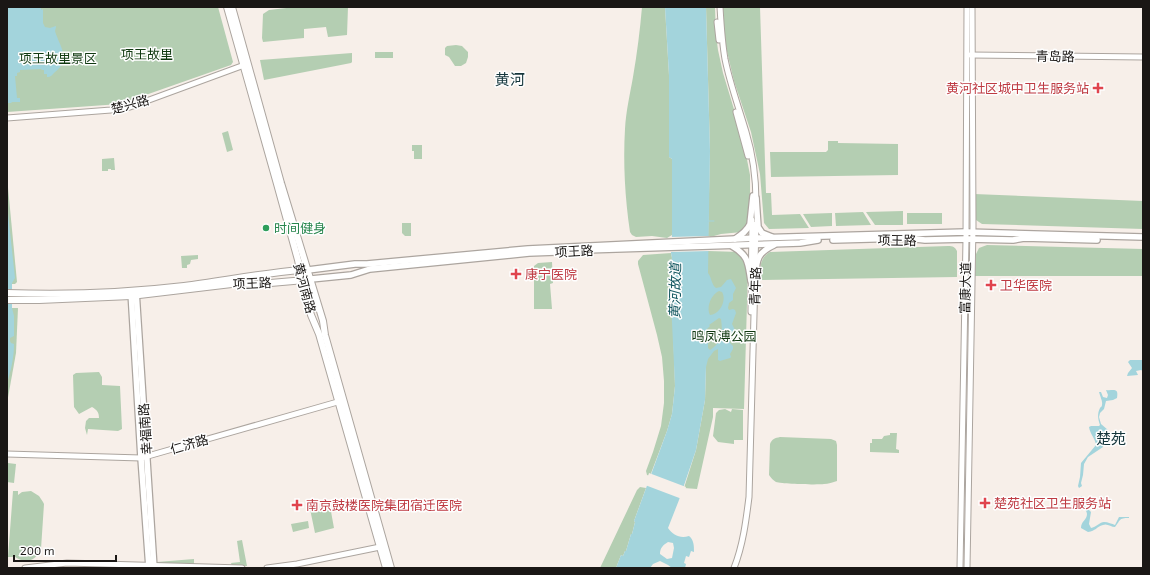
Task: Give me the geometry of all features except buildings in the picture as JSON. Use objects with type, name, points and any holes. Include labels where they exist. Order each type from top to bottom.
[{"type":"main road","name":"黄河南路","points":[[227,7],[246,65],[323,321],[341,401],[386,568]]},
{"type":"main road","name":"黄河南路","points":[[232,7],[300,270],[301,280],[311,315],[319,334],[341,401],[391,568]]},
{"type":"main road","points":[[753,280],[757,260],[761,253],[777,241],[762,233],[758,227],[754,197]]},
{"type":"main road","points":[[753,280],[746,259],[732,243],[748,228],[750,224],[754,197]]},
{"type":"main road","name":"项王路","points":[[7,293],[133,294],[300,270],[528,249],[711,244],[966,232],[1143,237]]},
{"type":"main road","name":"项王路","points":[[777,241],[800,243],[821,240],[907,238],[925,240],[1013,240],[1024,238],[1143,241]]},
{"type":"main road","name":"项王路","points":[[7,300],[39,300],[133,294],[240,282],[259,284],[350,275],[370,269],[528,253],[658,245]]},
{"type":"main road","name":"幸福南路","points":[[133,294],[152,567]]},
{"type":"street","name":"青年路","points":[[717,7],[718,34],[722,60],[751,168],[754,197]]},
{"type":"street","name":"青年路","points":[[720,7],[725,59],[755,169],[748,461],[742,525],[733,568]]},
{"type":"street","name":"富康大道","points":[[960,568],[969,239],[972,232],[967,7]]},
{"type":"street","name":"富康大道","points":[[967,568],[969,239],[966,232],[969,55],[972,7]]},
{"type":"street","name":"青岛路","points":[[969,55],[1143,57]]},
{"type":"street","name":"楚兴路","points":[[7,118],[111,110],[130,107],[246,65]]},
{"type":"street","name":"仁济路","points":[[7,454],[144,458],[341,401]]},
{"type":"street","points":[[267,568],[297,564],[380,547]]},
{"type":"street","points":[[25,568],[67,563],[152,567],[242,568]]},
{"type":"green space","name":"项王故里景区","points":[[7,7],[218,7],[233,62],[231,65],[120,104],[7,112]]},
{"type":"green space","points":[[295,7],[348,7],[347,35],[328,37],[326,27],[304,29],[304,38],[263,42],[263,14],[269,10]]},
{"type":"green space","points":[[642,7],[665,7],[669,75],[669,157],[672,159],[672,235],[667,238],[652,236],[636,237],[632,235],[630,232],[627,206],[624,168],[624,142],[627,109],[637,51]]},
{"type":"green space","points":[[706,7],[715,7],[718,50],[723,73],[743,139],[750,175],[750,221],[742,232],[708,237],[710,151]]},
{"type":"green space","points":[[723,7],[760,7],[766,193],[771,193],[772,215],[800,214],[809,228],[769,229],[764,223],[760,174],[751,132],[734,81],[724,38]]},
{"type":"green space","points":[[447,46],[462,46],[468,52],[466,63],[461,66],[455,66],[449,57],[445,55],[445,48]]},
{"type":"green space","points":[[375,52],[393,52],[393,58],[375,58]]},
{"type":"green space","points":[[352,53],[351,63],[264,80],[260,60]]},
{"type":"green space","points":[[228,131],[233,150],[227,152],[222,133]]},
{"type":"green space","points":[[828,141],[838,141],[838,143],[898,144],[898,175],[771,177],[770,152],[826,152],[828,150]]},
{"type":"green space","points":[[412,145],[422,145],[422,159],[414,159]]},
{"type":"green space","points":[[114,158],[115,170],[108,169],[108,171],[102,171],[102,159]]},
{"type":"green space","points":[[7,177],[17,282],[15,284],[7,284]]},
{"type":"green space","points":[[974,194],[1143,201],[1143,229],[982,224],[976,220]]},
{"type":"green space","points":[[903,211],[903,225],[875,225],[866,212]]},
{"type":"green space","points":[[863,212],[871,225],[836,226],[835,213]]},
{"type":"green space","points":[[832,213],[832,226],[811,227],[803,214]]},
{"type":"green space","points":[[907,213],[942,213],[942,224],[907,224]]},
{"type":"green space","points":[[402,223],[411,223],[411,236],[405,236],[402,233]]},
{"type":"green space","points":[[987,245],[1143,249],[1143,276],[975,276],[976,254],[979,248]]},
{"type":"green space","points":[[954,247],[957,251],[957,277],[760,280],[760,268],[762,261],[770,252]]},
{"type":"green space","name":"鸣凤溥公园","points":[[708,251],[740,252],[748,267],[744,409],[713,408],[713,417],[697,489],[684,488],[696,450],[705,400],[706,367],[702,334],[706,322]]},
{"type":"green space","points":[[671,253],[675,386],[672,414],[650,476],[647,475],[646,471],[661,426],[664,403],[664,381],[662,357],[638,261],[643,255]]},
{"type":"green space","points":[[198,255],[198,259],[191,260],[190,264],[187,265],[187,268],[182,268],[181,256]]},
{"type":"green space","points":[[552,262],[553,283],[550,284],[552,309],[534,309],[534,266],[538,263]]},
{"type":"green space","points":[[7,308],[18,308],[16,353],[7,403]]},
{"type":"green space","points":[[99,372],[102,377],[102,385],[120,386],[122,429],[118,431],[88,429],[87,435],[85,428],[86,421],[89,418],[99,418],[99,414],[92,407],[79,414],[74,407],[73,375],[76,373]]},
{"type":"green space","points":[[725,409],[731,412],[732,409],[743,410],[743,440],[734,440],[734,444],[718,442],[713,436],[716,413],[719,410]]},
{"type":"green space","points":[[890,433],[897,433],[896,449],[899,450],[899,453],[870,452],[870,443],[872,443],[872,439],[882,439],[884,436],[890,435]]},
{"type":"green space","points":[[780,437],[831,439],[836,441],[837,481],[826,484],[792,484],[776,482],[769,475],[770,444],[774,439]]},
{"type":"green space","points":[[8,463],[16,464],[14,483],[7,482]]},
{"type":"green space","points":[[640,487],[646,488],[634,521],[632,534],[626,551],[623,556],[621,555],[616,568],[600,568],[637,490]]},
{"type":"green space","points":[[13,491],[18,491],[18,495],[22,492],[31,491],[39,496],[44,504],[41,549],[36,557],[29,561],[21,560],[13,555],[13,557],[8,557]]},
{"type":"green space","points":[[316,506],[317,509],[330,506],[334,528],[315,533],[310,509]]},
{"type":"green space","points":[[308,521],[309,528],[293,532],[291,524]]},
{"type":"green space","points":[[242,540],[247,566],[232,566],[231,563],[240,562],[237,541]]},
{"type":"green space","points":[[194,559],[194,566],[157,565],[157,562]]},
{"type":"water","points":[[7,7],[41,7],[41,10],[43,9],[43,23],[45,27],[50,28],[56,26],[55,31],[64,57],[60,67],[50,77],[47,77],[47,74],[44,74],[44,70],[41,69],[20,70],[20,72],[17,73],[17,76],[15,76],[17,98],[20,98],[20,102],[11,103],[7,103]]},
{"type":"water","name":"黄河故道","points":[[665,7],[706,7],[710,151],[708,273],[713,285],[716,288],[721,287],[727,280],[731,279],[736,288],[733,294],[733,300],[729,303],[728,308],[729,310],[735,310],[736,313],[732,324],[735,330],[740,333],[736,336],[732,334],[730,335],[730,343],[733,346],[733,349],[730,354],[730,358],[720,361],[718,360],[718,349],[714,351],[708,359],[706,367],[705,400],[696,450],[668,528],[677,536],[689,536],[693,541],[694,552],[691,551],[689,557],[686,556],[684,563],[686,564],[685,568],[672,568],[660,561],[653,564],[650,568],[616,568],[621,555],[623,556],[626,551],[632,534],[634,521],[672,414],[675,386],[670,280],[672,258],[672,159],[669,157],[669,75]],"holes":[[[719,291],[722,292],[724,299],[722,306],[717,312],[710,315],[710,302],[714,295]],[[719,318],[721,319],[721,337],[717,344],[710,350],[708,348],[708,341],[703,333],[710,326],[709,325]],[[668,542],[673,543],[674,548],[672,558],[667,559],[660,554],[663,546]]]},
{"type":"water","points":[[7,204],[15,278],[12,283],[14,336],[10,338],[11,343],[14,344],[14,349],[7,383]]},
{"type":"water","points":[[1130,360],[1143,360],[1143,371],[1136,371],[1138,375],[1127,376],[1132,368],[1128,362]]},
{"type":"water","points":[[1106,390],[1115,390],[1117,392],[1117,398],[1106,401],[1104,409],[1100,413],[1099,417],[1101,424],[1108,430],[1108,435],[1105,439],[1103,447],[1088,457],[1084,464],[1081,483],[1082,486],[1079,488],[1081,463],[1096,445],[1089,427],[1100,425],[1098,414],[1102,406],[1102,401],[1099,392],[1101,392],[1103,397],[1107,398],[1108,395]]},
{"type":"water","points":[[1082,496],[1084,505],[1091,512],[1089,524],[1091,528],[1104,522],[1115,525],[1119,517],[1129,518],[1121,519],[1115,527],[1104,525],[1088,532],[1081,528],[1087,514],[1079,500]]},
{"type":"pier","points":[[710,236],[710,251],[670,252],[670,237]]},
{"type":"pier","points":[[649,473],[686,487],[682,499],[645,485]]},
{"type":"waterway","points":[[708,221],[714,221]]},
{"type":"place","name":"黄河社区城中卫生服务站","points":[[1098,88]]},
{"type":"place","name":"时间健身","points":[[266,228]]},
{"type":"place","name":"康宁医院","points":[[516,274]]},
{"type":"place","name":"卫华医院","points":[[991,285]]},
{"type":"place","name":"楚苑社区卫生服务站","points":[[985,503]]},
{"type":"place","name":"南京鼓楼医院集团宿迁医院","points":[[297,505]]},
{"type":"district","name":"黄河","points":[[510,80]]},
{"type":"district","name":"楚苑","points":[[1111,439]]},
{"type":"park label","name":"项王故里","points":[[147,54]]}]
